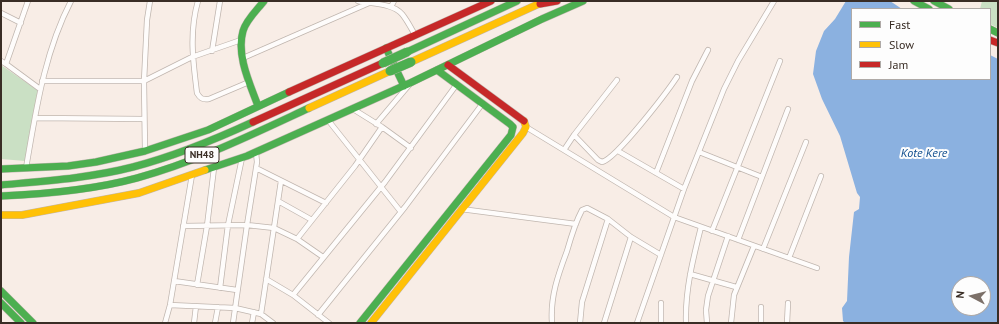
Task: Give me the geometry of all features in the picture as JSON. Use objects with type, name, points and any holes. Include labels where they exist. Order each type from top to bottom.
[{"type":"main road","points":[[258,106],[249,82],[243,58],[241,40],[247,24],[264,1]]},
{"type":"main road","points":[[1,169],[68,166],[96,162],[145,151],[175,142],[208,130],[491,1]]},
{"type":"main road","name":"NH48","points":[[1,185],[71,179],[110,173],[163,159],[189,150],[229,134],[516,1]]},
{"type":"main road","points":[[541,3],[557,1]]},
{"type":"main road","points":[[1,215],[22,215],[139,193],[256,153],[407,85],[542,19],[583,1]]},
{"type":"main road","points":[[914,1],[926,8]]},
{"type":"main road","points":[[934,1],[947,8]]},
{"type":"main road","name":"NH48","points":[[1,196],[77,189],[119,182],[154,173],[192,160],[235,142],[541,3]]},
{"type":"main road","points":[[386,48],[407,85]]},
{"type":"main road","points":[[372,323],[461,209],[523,134],[526,127],[525,122],[448,65]]},
{"type":"main road","points":[[360,323],[511,134],[513,127],[510,124],[458,84],[437,70]]},
{"type":"main road","points":[[1,292],[33,323]]},
{"type":"main road","points":[[1,303],[21,323]]},
{"type":"street","points":[[6,64],[28,1]]},
{"type":"street","points":[[26,168],[40,89],[50,50],[70,1]]},
{"type":"street","points":[[145,151],[144,81],[147,20],[150,1]]},
{"type":"street","points":[[198,1],[192,36],[192,57],[197,93],[204,100],[249,82]]},
{"type":"street","points":[[212,51],[220,1]]},
{"type":"street","points":[[358,1],[391,7],[403,15],[415,35]]},
{"type":"street","points":[[391,7],[394,1]]},
{"type":"street","points":[[637,323],[684,189],[724,89],[738,61],[774,1]]},
{"type":"street","points":[[243,58],[369,4]]},
{"type":"street","points":[[1,13],[21,23]]},
{"type":"street","points":[[42,81],[144,81],[192,57],[241,40]]},
{"type":"street","points":[[656,173],[692,81],[708,50]]},
{"type":"street","points":[[1,61],[40,89]]},
{"type":"street","points":[[712,231],[780,61]]},
{"type":"street","points":[[574,135],[598,160],[602,162],[607,161],[618,151],[666,93],[677,77]]},
{"type":"street","points":[[564,150],[617,80]]},
{"type":"street","points":[[293,295],[411,148],[458,84]]},
{"type":"street","points":[[376,124],[407,85]]},
{"type":"street","points":[[318,315],[401,212],[483,103]]},
{"type":"street","points":[[353,109],[382,127],[411,148]]},
{"type":"street","points":[[738,240],[788,109]]},
{"type":"street","points":[[35,118],[144,119]]},
{"type":"street","points":[[328,120],[401,212]]},
{"type":"street","points":[[297,239],[360,160],[382,127]]},
{"type":"street","points":[[526,127],[674,217],[817,268]]},
{"type":"street","points":[[763,249],[806,142]]},
{"type":"street","points":[[618,151],[684,189]]},
{"type":"street","points":[[699,152],[762,177]]},
{"type":"street","points":[[233,323],[256,168],[256,153]]},
{"type":"street","points":[[220,288],[228,225],[242,158]]},
{"type":"street","points":[[197,285],[207,226],[214,168]]},
{"type":"street","points":[[256,168],[326,203]]},
{"type":"street","points":[[165,323],[170,305],[192,175]]},
{"type":"street","points":[[789,258],[821,176]]},
{"type":"street","points":[[261,314],[281,181]]},
{"type":"street","points":[[278,201],[312,220]]},
{"type":"street","points":[[552,323],[551,309],[555,286],[582,210],[587,208],[608,219],[631,237],[661,255]]},
{"type":"street","points":[[461,209],[576,224]]},
{"type":"street","points":[[580,323],[582,302],[608,219]]},
{"type":"street","points":[[183,226],[247,225],[274,228],[297,239],[324,257]]},
{"type":"street","points":[[686,323],[686,300],[690,274],[701,227]]},
{"type":"street","points":[[707,323],[706,310],[708,296],[728,236]]},
{"type":"street","points":[[604,323],[631,237]]},
{"type":"street","points":[[731,323],[732,302],[736,287],[754,246]]},
{"type":"street","points":[[690,274],[736,287]]},
{"type":"street","points":[[266,279],[293,295],[329,323]]},
{"type":"street","points":[[174,281],[237,290]]},
{"type":"street","points":[[661,303],[661,323]]},
{"type":"street","points":[[787,323],[788,304]]},
{"type":"street","points":[[170,305],[218,306],[235,308],[261,314],[273,323]]},
{"type":"street","points":[[194,323],[196,306]]},
{"type":"street","points":[[215,323],[218,306]]},
{"type":"street","points":[[761,307],[761,323]]},
{"type":"street","points":[[252,323],[254,312]]},
{"type":"green space","points":[[982,1],[998,1],[998,28],[991,24],[991,8],[980,8]]},
{"type":"green space","points":[[1,65],[40,92],[25,161],[1,159]]},
{"type":"water","name":"Kote Kere","points":[[846,1],[890,1],[900,8],[851,8],[851,80],[991,80],[991,56],[998,59],[998,323],[845,323],[843,321],[842,308],[847,301],[849,257],[854,212],[859,209],[860,197],[857,193],[840,136],[822,99],[813,74],[816,51],[824,31],[835,19]]},
{"type":"traffic: fast","points":[[258,106],[245,69],[241,50],[241,40],[247,23],[264,1]]},
{"type":"traffic: fast","points":[[407,52],[517,1]]},
{"type":"traffic: fast","points":[[205,170],[247,156],[410,83],[542,19],[583,1]]},
{"type":"traffic: fast","points":[[914,1],[927,8]]},
{"type":"traffic: fast","points":[[934,1],[947,8]]},
{"type":"traffic: fast","points":[[991,30],[998,33]]},
{"type":"traffic: fast","points":[[386,48],[404,86]]},
{"type":"traffic: fast","points":[[383,63],[407,52]]},
{"type":"traffic: fast","points":[[390,71],[411,62]]},
{"type":"traffic: fast","points":[[360,323],[511,135],[513,127],[510,124],[437,70]]},
{"type":"traffic: fast","points":[[1,169],[68,166],[96,162],[145,151],[208,130],[289,92]]},
{"type":"traffic: fast","points":[[1,196],[70,191],[104,186],[137,178],[203,156],[309,108]]},
{"type":"traffic: fast","points":[[1,185],[117,171],[164,158],[253,122]]},
{"type":"traffic: fast","points":[[1,291],[33,323]]},
{"type":"traffic: fast","points":[[1,303],[21,323]]},
{"type":"traffic: slow","points":[[411,62],[545,1]]},
{"type":"traffic: slow","points":[[309,108],[390,71]]},
{"type":"traffic: slow","points":[[371,323],[523,133],[526,127],[524,121]]},
{"type":"traffic: slow","points":[[1,215],[22,215],[139,193],[205,170]]},
{"type":"traffic: jam","points":[[289,92],[491,1]]},
{"type":"traffic: jam","points":[[540,4],[557,1]]},
{"type":"traffic: jam","points":[[991,40],[998,43]]},
{"type":"traffic: jam","points":[[253,122],[383,63]]},
{"type":"traffic: jam","points":[[448,65],[524,121]]}]
